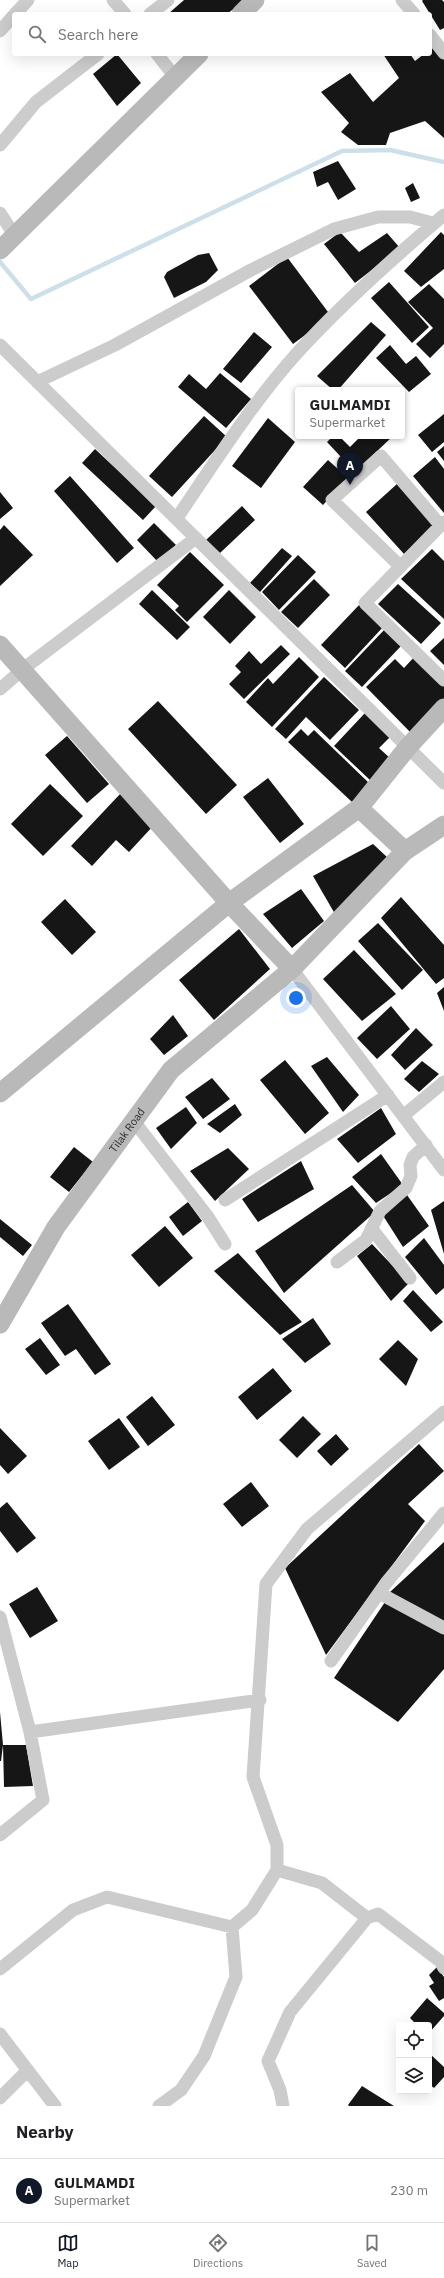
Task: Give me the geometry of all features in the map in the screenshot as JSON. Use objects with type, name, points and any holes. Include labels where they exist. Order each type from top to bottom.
[{"type":"street","points":[[15,12],[28,0]]},
{"type":"street","points":[[114,0],[123,12]]},
{"type":"street","points":[[153,12],[168,0]]},
{"type":"street","points":[[243,12],[256,0]]},
{"type":"street","points":[[402,0],[412,12]]},
{"type":"street","points":[[432,37],[444,52]]},
{"type":"street","points":[[0,145],[36,102],[95,56]]},
{"type":"street","points":[[159,56],[175,77]]},
{"type":"street","points":[[7,244],[197,56]]},
{"type":"street","points":[[0,213],[7,244]]},
{"type":"street","points":[[37,382],[115,345],[251,270],[334,229],[378,217],[441,219]]},
{"type":"street","points":[[177,518],[237,430],[298,352],[358,291],[441,219]]},
{"type":"street","points":[[0,345],[444,783]]},
{"type":"street","points":[[400,566],[332,500],[382,456],[442,524],[365,603],[444,680]]},
{"type":"street","points":[[0,689],[23,669],[196,538]]},
{"type":"street","points":[[0,645],[23,669],[228,903],[292,969],[444,1170]]},
{"type":"street","points":[[0,1093],[228,903],[359,808],[408,747],[444,708]]},
{"type":"street","points":[[359,808],[405,851]]},
{"type":"street","name":"Tilak Road","points":[[0,1324],[56,1227],[171,1070],[292,969],[405,851],[444,825]]},
{"type":"street","points":[[403,1116],[444,1082]]},
{"type":"street","points":[[225,1200],[388,1095]]},
{"type":"street","points":[[133,1120],[208,1217],[225,1244]]},
{"type":"street","points":[[337,1262],[366,1240],[380,1211],[406,1188],[411,1176],[410,1165],[412,1157],[426,1145]]},
{"type":"street","points":[[372,1229],[410,1278]]},
{"type":"street","points":[[232,1927],[252,1910],[277,1870],[277,1845],[253,1777],[260,1700],[266,1584],[308,1529],[444,1412]]},
{"type":"street","points":[[331,1661],[379,1593],[444,1513]]},
{"type":"street","points":[[379,1593],[444,1628]]},
{"type":"street","points":[[0,1617],[30,1732],[43,1800],[0,1835]]},
{"type":"street","points":[[30,1732],[260,1700]]},
{"type":"street","points":[[277,1870],[322,1883],[367,1918]]},
{"type":"street","points":[[0,1969],[73,1910],[107,1896],[232,1927]]},
{"type":"street","points":[[283,2106],[280,2090],[268,2061],[290,2012],[367,1918],[378,1914],[440,1961],[444,1968]]},
{"type":"street","points":[[159,2106],[174,2100],[204,2056],[236,1977],[232,1927]]},
{"type":"street","points":[[0,2034],[27,2072],[55,2106]]},
{"type":"street","points":[[0,2098],[27,2072]]},
{"type":"building","points":[[184,0],[245,0],[230,12],[170,12]]},
{"type":"building","points":[[442,0],[444,2],[444,28],[440,30],[432,17],[432,12],[429,12],[422,1]]},
{"type":"building","points":[[436,46],[444,57],[444,138],[425,121],[390,133],[386,145],[358,145],[341,132],[349,123],[321,92],[350,73],[373,102],[399,78],[384,56],[411,56],[415,61],[421,56],[432,56],[432,49]]},
{"type":"building","points":[[115,56],[119,56],[141,83],[117,106],[93,74]]},
{"type":"building","points":[[338,161],[356,189],[338,200],[328,182],[317,187],[313,172]]},
{"type":"building","points":[[413,183],[420,198],[411,202],[405,188]]},
{"type":"building","points":[[340,232],[359,252],[387,233],[400,248],[355,283],[324,244]]},
{"type":"building","points":[[441,232],[444,235],[444,269],[421,287],[404,271]]},
{"type":"building","points":[[209,253],[218,270],[206,282],[174,298],[164,277],[167,272],[198,255]]},
{"type":"building","points":[[287,257],[331,316],[293,344],[249,286]]},
{"type":"building","points":[[389,282],[429,327],[412,343],[371,298]]},
{"type":"building","points":[[429,284],[444,299],[444,344],[430,358],[416,344],[433,328],[408,302]]},
{"type":"building","points":[[371,322],[386,335],[341,387],[330,387],[317,376]]},
{"type":"building","points":[[254,332],[272,347],[241,383],[223,369]]},
{"type":"building","points":[[390,345],[406,364],[416,356],[431,374],[409,392],[376,358]]},
{"type":"building","points":[[220,373],[251,399],[226,428],[178,387],[189,374],[206,389]]},
{"type":"building","points":[[444,414],[444,442],[432,452],[418,435]]},
{"type":"building","points":[[204,416],[227,437],[172,497],[149,476]]},
{"type":"building","points":[[268,418],[295,442],[261,488],[232,466]]},
{"type":"building","points":[[330,439],[390,439],[355,472],[327,442]]},
{"type":"building","points":[[444,446],[444,461],[437,452]]},
{"type":"building","points":[[95,449],[156,506],[143,520],[82,463]]},
{"type":"building","points":[[435,457],[444,469],[444,513],[413,476]]},
{"type":"building","points":[[328,460],[348,478],[323,505],[303,487]]},
{"type":"building","points":[[70,476],[134,548],[117,563],[54,491]]},
{"type":"building","points":[[397,484],[435,525],[404,554],[366,512]]},
{"type":"building","points":[[0,492],[13,508],[0,519]]},
{"type":"building","points":[[242,506],[255,520],[220,553],[206,540]]},
{"type":"building","points":[[154,523],[176,545],[158,562],[137,540]]},
{"type":"building","points":[[4,525],[33,555],[0,586],[0,530]]},
{"type":"building","points":[[282,548],[292,556],[260,592],[250,583]]},
{"type":"building","points":[[432,549],[444,561],[444,619],[401,579]]},
{"type":"building","points":[[190,552],[224,585],[187,622],[175,610],[179,606],[157,585]]},
{"type":"building","points":[[298,555],[316,572],[279,610],[262,592]]},
{"type":"building","points":[[314,579],[330,595],[298,628],[281,612]]},
{"type":"building","points":[[398,584],[441,623],[421,644],[378,604]]},
{"type":"building","points":[[152,590],[190,627],[177,640],[139,604]]},
{"type":"building","points":[[229,590],[256,617],[230,644],[203,617]]},
{"type":"building","points":[[360,604],[384,626],[345,668],[321,645]]},
{"type":"building","points":[[385,629],[402,645],[362,687],[345,671]]},
{"type":"building","points":[[444,638],[444,665],[430,651]]},
{"type":"building","points":[[281,645],[290,654],[244,699],[229,684],[241,672],[235,666],[249,651],[261,664]]},
{"type":"building","points":[[416,655],[444,683],[444,704],[413,735],[366,687],[395,659],[404,668]]},
{"type":"building","points":[[299,657],[319,677],[272,727],[246,702],[268,678],[273,684]]},
{"type":"building","points":[[324,677],[359,710],[330,740],[306,717],[286,739],[275,729]]},
{"type":"building","points":[[158,701],[237,785],[206,814],[128,729]]},
{"type":"building","points":[[365,713],[390,737],[379,748],[391,759],[371,781],[334,746]]},
{"type":"building","points":[[301,729],[308,736],[314,730],[370,784],[352,802],[288,742]]},
{"type":"building","points":[[67,736],[109,784],[87,803],[45,755]]},
{"type":"building","points":[[268,778],[304,824],[280,843],[243,797]]},
{"type":"building","points":[[50,784],[83,816],[43,856],[11,824]]},
{"type":"building","points":[[121,793],[154,825],[129,852],[116,840],[92,866],[71,846]]},
{"type":"building","points":[[373,844],[388,858],[335,914],[313,876]]},
{"type":"building","points":[[301,889],[324,921],[292,948],[263,914]]},
{"type":"building","points":[[401,897],[444,945],[444,978],[436,984],[381,918]]},
{"type":"building","points":[[65,899],[96,932],[72,955],[41,922]]},
{"type":"building","points":[[378,923],[423,970],[402,990],[358,941]]},
{"type":"building","points":[[239,929],[270,969],[214,1020],[179,980]]},
{"type":"building","points":[[354,950],[396,994],[362,1021],[323,979]]},
{"type":"building","points":[[444,987],[444,1011],[437,993]]},
{"type":"building","points":[[391,1006],[410,1029],[377,1059],[357,1038]]},
{"type":"building","points":[[173,1015],[188,1036],[164,1055],[150,1039]]},
{"type":"building","points":[[416,1028],[433,1045],[405,1070],[391,1055]]},
{"type":"building","points":[[327,1057],[359,1095],[343,1112],[311,1066]]},
{"type":"building","points":[[285,1060],[329,1113],[305,1134],[260,1080]]},
{"type":"building","points":[[422,1061],[439,1074],[419,1092],[404,1079]]},
{"type":"building","points":[[212,1078],[230,1099],[203,1119],[185,1097]]},
{"type":"building","points":[[235,1104],[242,1115],[220,1133],[207,1124]]},
{"type":"building","points":[[186,1107],[197,1123],[171,1149],[156,1128]]},
{"type":"building","points":[[381,1108],[396,1134],[358,1163],[337,1139]]},
{"type":"building","points":[[74,1147],[93,1162],[69,1192],[50,1177]]},
{"type":"building","points":[[228,1148],[249,1169],[215,1201],[190,1171]]},
{"type":"building","points":[[381,1154],[403,1185],[376,1203],[352,1177]]},
{"type":"building","points":[[301,1161],[314,1189],[258,1222],[242,1199]]},
{"type":"building","points":[[352,1185],[375,1212],[284,1293],[255,1251]]},
{"type":"building","points":[[407,1195],[429,1226],[403,1247],[382,1214]]},
{"type":"building","points":[[444,1201],[444,1254],[431,1210]]},
{"type":"building","points":[[188,1202],[202,1221],[183,1236],[169,1217]]},
{"type":"building","points":[[0,1219],[32,1245],[23,1256],[0,1237]]},
{"type":"building","points":[[165,1226],[193,1258],[159,1287],[131,1255]]},
{"type":"building","points":[[424,1238],[444,1265],[444,1288],[436,1295],[405,1257]]},
{"type":"building","points":[[372,1244],[409,1283],[391,1301],[357,1256]]},
{"type":"building","points":[[238,1253],[302,1322],[280,1335],[214,1271]]},
{"type":"building","points":[[413,1290],[443,1322],[431,1332],[403,1301]]},
{"type":"building","points":[[68,1304],[111,1364],[95,1375],[76,1349],[65,1356],[41,1323]]},
{"type":"building","points":[[313,1318],[331,1344],[305,1363],[282,1339]]},
{"type":"building","points":[[40,1338],[60,1365],[46,1375],[25,1349]]},
{"type":"building","points":[[398,1340],[418,1359],[406,1386],[379,1359]]},
{"type":"building","points":[[273,1368],[292,1391],[257,1420],[238,1397]]},
{"type":"building","points":[[152,1396],[175,1425],[148,1446],[126,1417]]},
{"type":"building","points":[[303,1416],[321,1434],[297,1458],[279,1440]]},
{"type":"building","points":[[119,1418],[140,1447],[109,1470],[88,1441]]},
{"type":"building","points":[[0,1428],[27,1456],[8,1474],[0,1465]]},
{"type":"building","points":[[336,1434],[349,1449],[331,1466],[317,1451]]},
{"type":"building","points":[[419,1444],[444,1471],[408,1504],[425,1521],[326,1655],[285,1568]]},
{"type":"building","points":[[251,1482],[269,1506],[242,1527],[223,1504]]},
{"type":"building","points":[[7,1502],[36,1538],[17,1553],[0,1531],[0,1508]]},
{"type":"building","points":[[444,1542],[444,1622],[390,1592]]},
{"type":"building","points":[[37,1587],[58,1621],[30,1638],[9,1604]]},
{"type":"building","points":[[385,1602],[444,1630],[444,1669],[398,1722],[334,1678]]},
{"type":"building","points":[[0,1712],[3,1745],[1,1761],[0,1761]]},
{"type":"building","points":[[3,1745],[26,1745],[33,1786],[4,1787]]},
{"type":"building","points":[[437,1967],[444,1977],[444,1998],[439,2001],[429,1986],[434,1983],[429,1975]]},
{"type":"building","points":[[427,1998],[444,2013],[444,2016],[432,2030],[432,2022],[414,2022],[410,2018]]},
{"type":"building","points":[[432,2056],[444,2067],[444,2077],[434,2088],[432,2086]]},
{"type":"building","points":[[362,2086],[394,2106],[349,2106],[348,2105]]},
{"type":"waterway","points":[[0,262],[31,299],[342,151],[390,150],[444,162]]},
{"type":"place","name":"GULMAMDI","points":[[350,485]]}]
